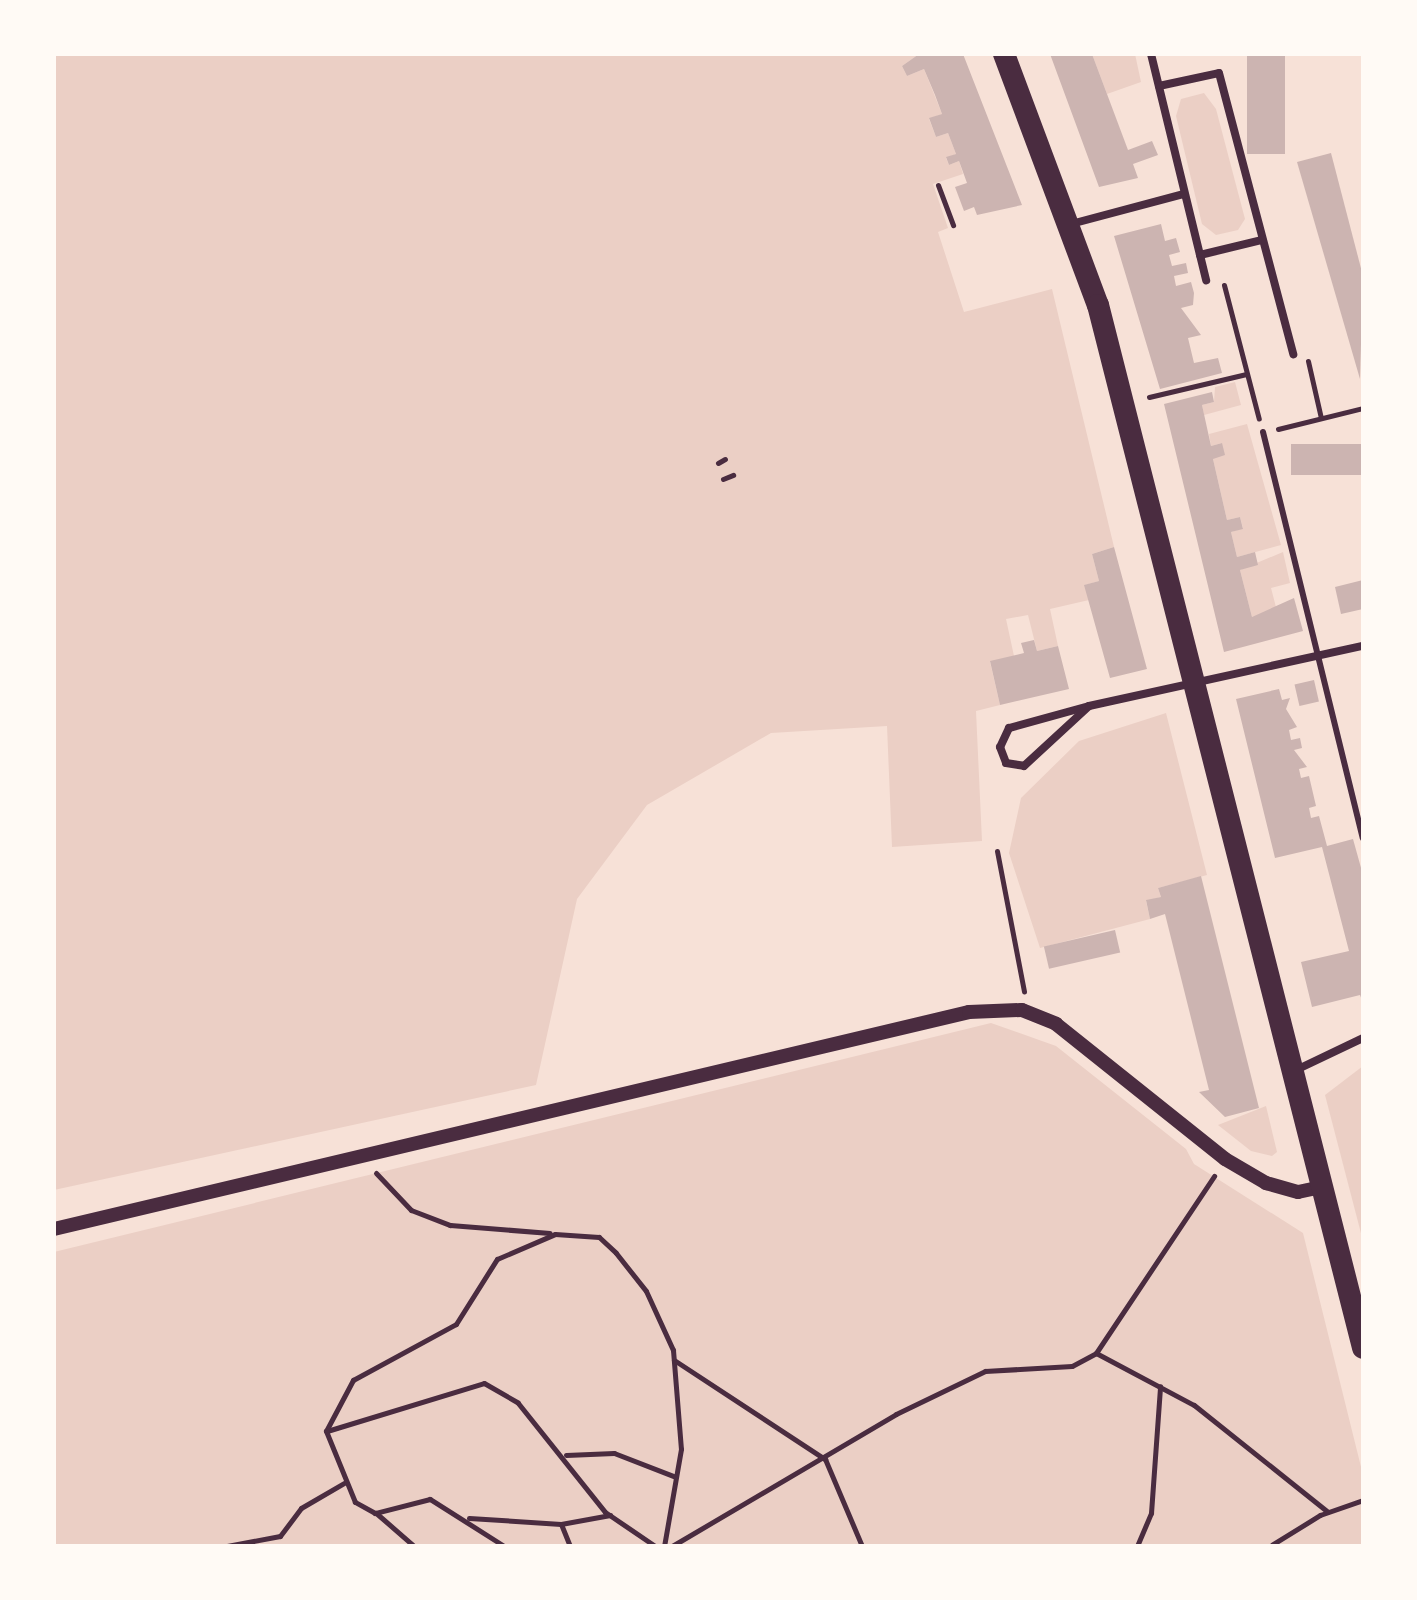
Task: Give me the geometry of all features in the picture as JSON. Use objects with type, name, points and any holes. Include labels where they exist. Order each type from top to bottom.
[{"type":"highway","points":[[1004,54],[1071,224],[1194,687],[1363,1348]]},
{"type":"street","points":[[1151,54],[1206,280]]},
{"type":"street","points":[[1159,86],[1219,73],[1293,354]]},
{"type":"street","points":[[1071,224],[1184,194]]},
{"type":"street","points":[[1200,255],[1262,240]]},
{"type":"street","points":[[1089,706],[1024,766],[1006,763],[1000,747],[1009,728],[1089,706],[1167,686],[1194,687],[1363,646]]},
{"type":"street","points":[[54,1229],[969,1012],[1022,1010],[1056,1024],[1225,1159],[1266,1183],[1298,1192],[1321,1187]]},
{"type":"street","points":[[1291,1072],[1363,1038]]},
{"type":"lane","points":[[1263,432],[1363,838]]},
{"type":"path","points":[[938,185],[953,225]]},
{"type":"path","points":[[1215,251],[1263,432],[1363,408]]},
{"type":"path","points":[[1293,354],[1306,351],[1321,418]]},
{"type":"path","points":[[1149,397],[1246,374]]},
{"type":"path","points":[[718,463],[725,459]]},
{"type":"path","points":[[723,479],[733,475]]},
{"type":"path","points":[[997,851],[1025,986],[1022,1010]]},
{"type":"path","points":[[364,1155],[390,1195],[411,1210],[450,1225],[599,1237],[646,1291],[674,1360],[676,1477],[664,1546]]},
{"type":"path","points":[[672,1546],[825,1459],[896,1414],[985,1371],[1059,1368],[1096,1353],[1225,1159]]},
{"type":"path","points":[[414,1546],[375,1513],[355,1502],[344,1483],[326,1431],[353,1380],[456,1324],[497,1259],[555,1234]]},
{"type":"path","points":[[1096,1353],[1205,1413],[1301,1497],[1328,1512]]},
{"type":"path","points":[[674,1360],[825,1459],[862,1546]]},
{"type":"path","points":[[326,1431],[484,1383],[518,1403],[566,1455],[610,1515],[655,1546]]},
{"type":"path","points":[[1137,1546],[1151,1513],[1160,1386]]},
{"type":"path","points":[[566,1455],[614,1453],[676,1477]]},
{"type":"path","points":[[227,1546],[280,1536],[301,1508],[344,1483]]},
{"type":"path","points":[[375,1513],[430,1499],[468,1518],[504,1546]]},
{"type":"path","points":[[1270,1546],[1328,1512],[1363,1500]]},
{"type":"path","points":[[468,1518],[561,1524],[610,1515]]},
{"type":"path","points":[[561,1524],[570,1546]]},
{"type":"shaded area","points":[[54,54],[919,54],[902,66],[907,76],[924,69],[942,114],[929,119],[936,137],[948,133],[956,154],[946,158],[949,165],[959,161],[963,174],[933,184],[948,228],[938,232],[964,312],[1052,289],[1114,547],[1092,554],[1099,581],[1085,585],[1089,600],[1050,609],[1058,646],[1037,651],[1028,615],[1006,619],[1014,656],[990,662],[1000,705],[976,711],[982,841],[892,847],[887,726],[771,733],[647,805],[577,899],[536,1085],[54,1190]]},
{"type":"shaded area","points":[[1092,54],[1135,54],[1141,82],[1107,94]]},
{"type":"shaded area","points":[[1204,93],[1216,109],[1245,219],[1238,230],[1216,235],[1202,224],[1176,116],[1181,99]]},
{"type":"shaded area","points":[[1235,382],[1241,405],[1204,415],[1202,405],[1214,402],[1215,387]]},
{"type":"shaded area","points":[[1247,424],[1281,545],[1237,557],[1231,532],[1243,528],[1240,517],[1227,520],[1213,459],[1222,443],[1211,446],[1209,434]]},
{"type":"shaded area","points":[[1283,552],[1290,583],[1271,588],[1277,611],[1252,617],[1240,570]]},
{"type":"shaded area","points":[[1166,713],[1207,875],[1158,888],[1161,897],[1146,901],[1150,919],[1040,948],[1009,853],[1021,798],[1079,741]]},
{"type":"shaded area","points":[[991,1023],[1056,1046],[1186,1149],[1194,1164],[1303,1233],[1363,1475],[1363,1546],[54,1546],[54,1252]]},
{"type":"shaded area","points":[[1363,1066],[1363,1241],[1325,1095]]},
{"type":"shaded area","points":[[1266,1106],[1277,1152],[1272,1156],[1251,1151],[1218,1125]]},
{"type":"building","points":[[919,54],[963,54],[1022,205],[977,215],[974,207],[964,211],[955,187],[967,183],[959,161],[949,165],[946,157],[956,154],[948,133],[936,137],[929,118],[942,114],[924,69],[907,76],[902,66]]},
{"type":"building","points":[[1050,54],[1092,54],[1128,150],[1152,141],[1158,155],[1133,164],[1138,178],[1099,187]]},
{"type":"building","points":[[1247,54],[1285,54],[1285,154],[1247,154]]},
{"type":"building","points":[[1331,153],[1363,276],[1360,379],[1297,162]]},
{"type":"building","points":[[1161,224],[1165,241],[1176,238],[1180,252],[1169,255],[1172,266],[1186,263],[1188,273],[1174,276],[1176,286],[1191,282],[1194,293],[1193,305],[1181,308],[1201,335],[1188,338],[1194,363],[1218,358],[1222,373],[1160,389],[1114,236]]},
{"type":"building","points":[[1212,392],[1214,402],[1202,405],[1211,446],[1222,443],[1225,455],[1213,459],[1227,520],[1240,517],[1243,529],[1231,532],[1237,557],[1255,552],[1258,565],[1240,570],[1252,617],[1294,598],[1303,631],[1224,652],[1164,404]]},
{"type":"building","points":[[1291,444],[1363,444],[1363,475],[1291,475]]},
{"type":"building","points":[[1114,547],[1147,669],[1110,678],[1084,585],[1099,581],[1092,554]]},
{"type":"building","points":[[1363,580],[1363,609],[1341,614],[1335,587]]},
{"type":"building","points":[[1034,640],[1037,651],[1058,646],[1069,689],[1000,705],[990,661],[1024,653],[1021,643]]},
{"type":"building","points":[[1314,680],[1319,701],[1299,706],[1295,684]]},
{"type":"building","points":[[1279,689],[1282,700],[1290,698],[1286,709],[1297,727],[1289,730],[1291,740],[1300,738],[1302,748],[1294,750],[1307,767],[1299,769],[1301,778],[1309,776],[1316,806],[1309,808],[1311,818],[1319,816],[1327,846],[1353,839],[1363,875],[1363,1003],[1360,995],[1312,1007],[1301,962],[1349,951],[1322,847],[1275,858],[1236,699]]},
{"type":"building","points":[[1201,876],[1259,1108],[1225,1117],[1199,1092],[1209,1090],[1165,914],[1150,919],[1146,900],[1161,897],[1158,888]]},
{"type":"building","points":[[1115,930],[1120,952],[1049,969],[1044,946]]}]
